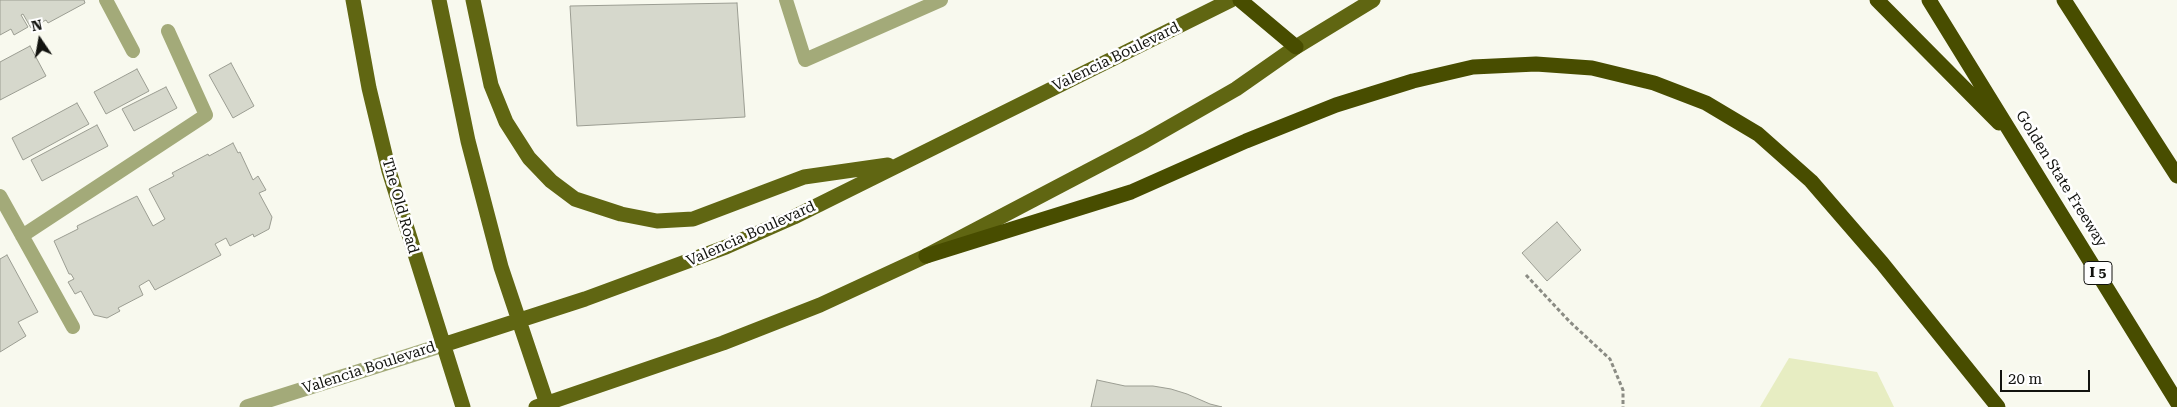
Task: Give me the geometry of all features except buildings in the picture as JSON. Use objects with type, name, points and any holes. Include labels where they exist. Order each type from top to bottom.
[{"type":"highway","points":[[1240,0],[1296,47]]},
{"type":"highway","points":[[1877,0],[2019,144]]},
{"type":"highway","name":"Golden State Freeway","points":[[1929,0],[2177,402]]},
{"type":"highway","points":[[2064,0],[2177,176]]},
{"type":"highway","points":[[926,256],[1131,192],[1336,105],[1413,80],[1473,67],[1536,64],[1592,68],[1654,83],[1706,104],[1758,134],[1811,180],[1882,263],[1998,407]]},
{"type":"main road","name":"The Old Road","points":[[353,0],[369,88],[389,171],[463,407]]},
{"type":"main road","points":[[439,0],[468,142],[501,267],[543,406],[732,340],[820,305],[926,256],[1145,141],[1236,88],[1296,47],[1373,0]]},
{"type":"main road","points":[[473,0],[491,86],[506,122],[529,158],[551,181],[575,199],[621,214],[658,221],[693,219],[804,177],[902,163]]},
{"type":"main road","name":"Valencia Boulevard","points":[[442,345],[584,299],[726,247],[794,217],[1230,0]]},
{"type":"street","name":"Valencia Boulevard","points":[[247,407],[442,345]]},
{"type":"lane","points":[[106,0],[133,51]]},
{"type":"lane","points":[[786,0],[805,60],[941,0]]},
{"type":"lane","points":[[22,236],[206,115],[168,31]]},
{"type":"lane","points":[[0,196],[73,327]]},
{"type":"path","points":[[1526,275],[1570,322],[1610,359],[1624,390],[1623,407]]},
{"type":"green space","points":[[1789,358],[1877,372],[1894,407],[1760,407]]}]
